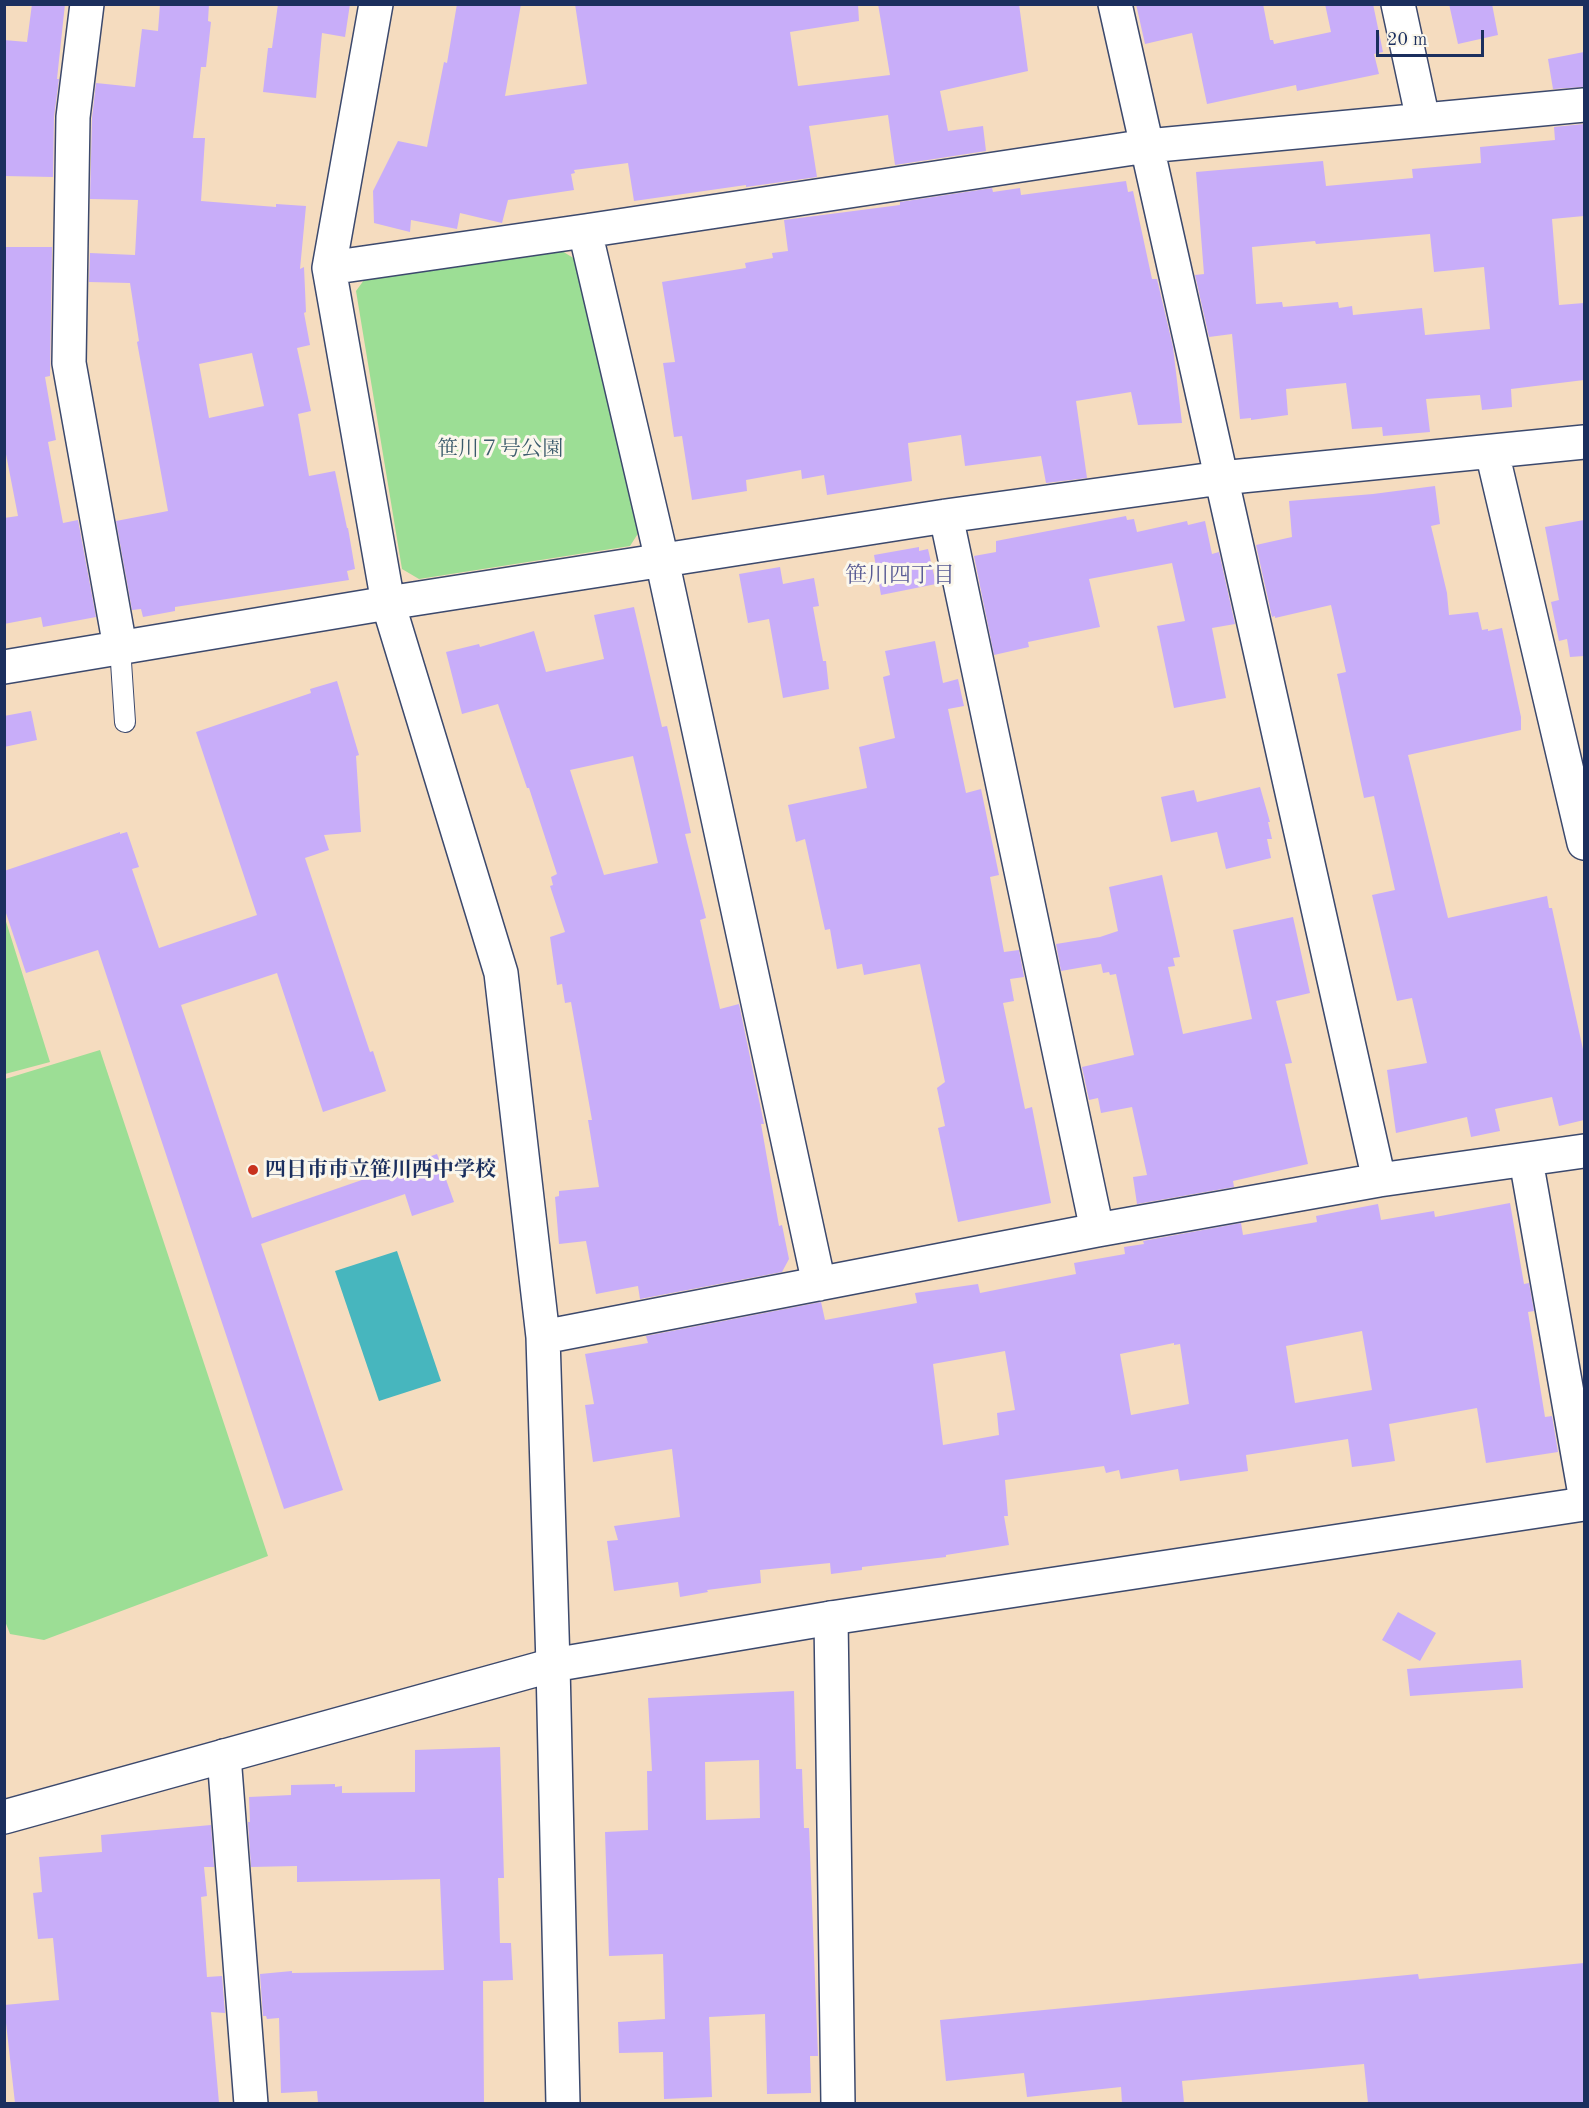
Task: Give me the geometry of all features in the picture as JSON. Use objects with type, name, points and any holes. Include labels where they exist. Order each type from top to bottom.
[{"type":"street","points":[[87,4],[73,117],[69,363],[120,647]]},
{"type":"street","points":[[376,4],[329,268],[388,603],[501,973],[543,1337],[563,2103]]},
{"type":"street","points":[[1115,4],[1379,1180]]},
{"type":"street","points":[[1398,4],[1423,120]]},
{"type":"street","points":[[329,268],[1147,146],[1584,105]]},
{"type":"street","points":[[585,231],[662,560],[819,1284]]},
{"type":"street","points":[[4,667],[388,603],[946,516],[1221,478],[1584,442]]},
{"type":"street","points":[[1492,452],[1584,843]]},
{"type":"street","points":[[946,516],[1097,1230]]},
{"type":"street","points":[[543,1337],[1097,1230],[1379,1180],[1584,1151]]},
{"type":"street","points":[[1526,1160],[1570,1324],[1584,1489]]},
{"type":"street","points":[[4,1817],[553,1665],[831,1618],[1584,1504]]},
{"type":"street","points":[[831,1618],[838,2103]]},
{"type":"street","points":[[224,1756],[251,2103]]},
{"type":"lane","points":[[120,647],[125,722]]},
{"type":"green space","name":"笹川７号公園","points":[[562,251],[575,259],[639,532],[630,546],[419,579],[402,569],[356,291],[364,280]]},
{"type":"green space","points":[[4,915],[50,1062],[5,1074],[4,1074]]},
{"type":"green space","points":[[100,1050],[268,1556],[44,1640],[10,1634],[5,1621],[5,1079]]},
{"type":"water","points":[[397,1251],[441,1381],[379,1401],[335,1271]]},
{"type":"building","points":[[32,4],[65,4],[54,117],[53,177],[4,176],[4,40],[27,42]]},
{"type":"building","points":[[160,4],[209,4],[208,21],[211,22],[206,67],[201,67],[193,138],[205,138],[201,201],[276,207],[276,204],[306,206],[300,269],[304,267],[306,312],[304,313],[310,345],[297,348],[311,411],[298,414],[309,476],[335,471],[355,569],[347,571],[349,580],[175,607],[175,611],[143,617],[141,609],[132,610],[116,521],[168,511],[137,342],[139,341],[130,283],[89,282],[90,253],[135,255],[138,200],[90,199],[92,118],[96,83],[135,87],[142,29],[158,31]],"holes":[[[252,353],[264,406],[209,418],[199,364]]]},
{"type":"building","points":[[278,4],[350,4],[345,37],[322,33],[316,98],[263,92],[268,48],[272,48]]},
{"type":"building","points":[[457,4],[521,4],[505,96],[587,84],[575,4],[858,4],[859,21],[790,32],[798,86],[890,75],[878,4],[1019,4],[1028,71],[940,91],[948,131],[983,126],[986,151],[895,165],[888,115],[809,126],[817,177],[634,201],[628,163],[574,170],[575,173],[571,174],[574,190],[508,200],[502,223],[460,213],[457,229],[411,220],[410,232],[374,223],[373,191],[398,141],[427,147],[444,62],[447,63]]},
{"type":"building","points":[[1136,4],[1263,4],[1270,40],[1273,40],[1274,44],[1331,32],[1325,4],[1373,4],[1383,52],[1374,54],[1379,74],[1297,91],[1296,85],[1207,104],[1192,33],[1145,44]]},
{"type":"building","points":[[1449,4],[1492,4],[1498,35],[1458,44]]},
{"type":"building","points":[[1584,52],[1584,87],[1553,89],[1548,59]]},
{"type":"building","points":[[1584,124],[1584,216],[1552,219],[1559,305],[1584,303],[1584,380],[1511,389],[1512,407],[1482,410],[1480,395],[1426,399],[1430,432],[1383,436],[1382,427],[1352,429],[1346,383],[1286,389],[1288,415],[1251,420],[1251,418],[1240,419],[1232,334],[1209,337],[1195,275],[1204,274],[1196,172],[1323,161],[1326,186],[1413,178],[1412,169],[1481,163],[1480,147],[1555,140],[1554,127]],"holes":[[[1430,234],[1434,272],[1484,267],[1490,329],[1425,335],[1422,308],[1353,315],[1352,306],[1339,308],[1338,302],[1283,307],[1282,302],[1256,304],[1252,247]]]},
{"type":"building","points":[[1126,181],[1128,192],[1133,191],[1152,279],[1157,279],[1173,347],[1182,423],[1138,425],[1131,392],[1076,401],[1087,478],[1046,483],[1041,456],[965,466],[961,435],[908,443],[912,481],[827,495],[824,475],[802,479],[801,470],[746,480],[747,491],[692,500],[682,436],[674,437],[663,363],[675,362],[662,282],[746,268],[745,263],[773,258],[772,253],[788,251],[784,220],[900,205],[900,202],[992,188],[993,192],[1020,188],[1021,195]]},
{"type":"building","points":[[4,247],[52,247],[50,376],[45,377],[56,440],[48,442],[63,523],[78,520],[96,617],[43,627],[41,617],[4,624],[4,518],[18,516],[4,444]]},
{"type":"building","points":[[1435,486],[1440,524],[1431,526],[1447,593],[1449,615],[1478,612],[1482,630],[1502,628],[1521,717],[1521,730],[1408,755],[1448,918],[1547,896],[1549,908],[1552,908],[1584,1054],[1584,1120],[1559,1126],[1552,1097],[1495,1109],[1500,1131],[1471,1137],[1467,1117],[1396,1133],[1387,1070],[1427,1063],[1412,998],[1397,1001],[1372,895],[1395,890],[1374,796],[1364,798],[1337,674],[1346,672],[1331,605],[1272,617],[1256,545],[1292,537],[1289,501]]},
{"type":"building","points":[[1126,516],[1127,520],[1134,519],[1137,532],[1187,521],[1188,525],[1205,521],[1212,554],[1219,552],[1235,624],[1212,628],[1226,698],[1174,708],[1157,626],[1185,621],[1172,563],[1089,579],[1100,627],[1028,642],[1029,647],[994,655],[974,556],[996,552],[996,541]]},
{"type":"building","points":[[1584,520],[1584,656],[1570,657],[1567,639],[1559,641],[1551,602],[1559,600],[1545,527]]},
{"type":"building","points":[[919,547],[919,551],[928,549],[936,584],[881,595],[874,555]]},
{"type":"building","points":[[780,567],[783,584],[814,578],[819,606],[813,607],[823,661],[826,661],[829,689],[783,698],[769,619],[748,623],[739,574]]},
{"type":"building","points":[[634,607],[662,727],[667,726],[691,833],[685,834],[706,918],[700,920],[720,1009],[739,1004],[764,1124],[761,1124],[779,1226],[782,1225],[789,1259],[782,1272],[640,1299],[638,1286],[596,1294],[586,1241],[559,1244],[555,1197],[559,1196],[559,1191],[599,1187],[588,1120],[592,1120],[571,1002],[565,1003],[562,984],[557,985],[550,937],[565,932],[550,886],[553,885],[551,877],[557,874],[498,704],[462,714],[446,652],[479,644],[480,647],[534,631],[546,672],[604,659],[594,615]],"holes":[[[633,756],[658,863],[604,875],[570,770]]]},
{"type":"building","points":[[935,641],[943,683],[958,679],[964,706],[948,709],[966,793],[981,789],[999,875],[990,877],[1004,952],[1019,950],[1024,977],[1010,979],[1014,1001],[1003,1003],[1025,1109],[1032,1107],[1051,1203],[958,1222],[938,1128],[945,1126],[937,1088],[945,1082],[920,964],[864,975],[862,964],[837,969],[830,929],[825,930],[805,839],[796,842],[788,805],[867,788],[859,747],[895,738],[883,677],[890,675],[885,651]]},
{"type":"building","points":[[337,681],[359,755],[356,756],[361,832],[324,835],[329,850],[305,858],[370,1052],[373,1051],[386,1091],[323,1112],[277,973],[181,1005],[252,1218],[437,1154],[454,1202],[412,1216],[405,1194],[261,1244],[343,1490],[284,1509],[98,950],[26,973],[4,907],[4,871],[120,832],[120,834],[127,832],[139,867],[132,869],[159,948],[257,915],[196,732],[311,693],[310,689]]},
{"type":"building","points":[[31,711],[37,740],[4,747],[4,716]]},
{"type":"building","points":[[1260,787],[1270,822],[1268,822],[1272,839],[1267,839],[1271,858],[1226,869],[1217,832],[1171,842],[1161,797],[1194,790],[1197,802]]},
{"type":"building","points":[[1162,875],[1180,957],[1173,958],[1175,966],[1168,967],[1183,1034],[1252,1019],[1233,930],[1293,917],[1310,993],[1276,1001],[1292,1063],[1285,1064],[1308,1164],[1233,1181],[1234,1187],[1137,1204],[1133,1177],[1147,1175],[1132,1107],[1101,1113],[1098,1098],[1089,1100],[1082,1067],[1134,1055],[1116,974],[1103,973],[1101,964],[1061,971],[1056,944],[1100,937],[1118,931],[1109,887]]},
{"type":"building","points":[[1510,1203],[1524,1284],[1529,1283],[1534,1311],[1528,1312],[1545,1417],[1552,1416],[1558,1452],[1486,1463],[1477,1408],[1389,1424],[1395,1461],[1352,1467],[1348,1439],[1246,1455],[1248,1471],[1180,1481],[1178,1469],[1121,1479],[1119,1470],[1106,1473],[1104,1466],[1005,1480],[1008,1516],[1004,1516],[1009,1545],[946,1555],[946,1557],[862,1567],[862,1570],[831,1574],[830,1563],[760,1570],[761,1583],[707,1590],[708,1592],[680,1597],[678,1582],[614,1591],[607,1541],[618,1540],[614,1526],[680,1517],[672,1449],[593,1462],[585,1405],[594,1404],[585,1354],[648,1343],[646,1336],[821,1302],[825,1320],[917,1303],[915,1293],[978,1284],[980,1293],[1076,1274],[1074,1263],[1125,1254],[1124,1247],[1144,1244],[1143,1241],[1241,1223],[1243,1235],[1317,1222],[1316,1216],[1378,1204],[1381,1220],[1434,1211],[1435,1217]],"holes":[[[1362,1331],[1372,1390],[1295,1403],[1286,1346]],[[1174,1343],[1174,1345],[1180,1344],[1189,1404],[1131,1415],[1120,1354]],[[1005,1351],[1015,1410],[997,1413],[999,1435],[943,1445],[933,1364]]]},
{"type":"building","points":[[1398,1612],[1436,1633],[1420,1661],[1382,1640]]},
{"type":"building","points":[[1521,1660],[1523,1688],[1410,1696],[1407,1669]]},
{"type":"building","points":[[794,1691],[796,1769],[802,1769],[804,1828],[809,1828],[818,2056],[810,2056],[811,2093],[767,2094],[765,2014],[709,2017],[712,2097],[664,2099],[663,2052],[619,2053],[618,2022],[665,2019],[663,1954],[609,1956],[605,1832],[648,1830],[647,1771],[652,1771],[648,1698]],"holes":[[[759,1760],[760,1818],[706,1820],[705,1762]]]},
{"type":"building","points":[[500,1747],[504,1878],[498,1878],[500,1943],[511,1943],[513,1980],[483,1981],[484,2103],[318,2103],[317,2091],[281,2093],[279,2018],[267,2019],[263,2016],[260,1974],[292,1971],[292,1973],[444,1970],[440,1879],[297,1882],[297,1866],[251,1867],[249,1797],[291,1795],[291,1785],[335,1784],[335,1787],[342,1786],[342,1793],[415,1792],[415,1750]]},
{"type":"building","points":[[211,1825],[214,1867],[204,1867],[207,1896],[201,1897],[207,1977],[222,1976],[225,2013],[211,2012],[219,2103],[15,2103],[4,2005],[59,2000],[53,1938],[38,1939],[33,1893],[42,1892],[39,1857],[102,1852],[101,1835]]},
{"type":"building","points":[[1584,1963],[1584,2103],[1368,2103],[1364,2064],[1182,2081],[1184,2103],[1122,2103],[1121,2087],[1027,2097],[1024,2073],[946,2081],[940,2020],[1418,1974],[1419,1979]]},
{"type":"place","name":"四日市市立笹川西中学校","points":[[253,1170]]},
{"type":"district","name":"笹川四丁目","points":[[900,576]]}]
